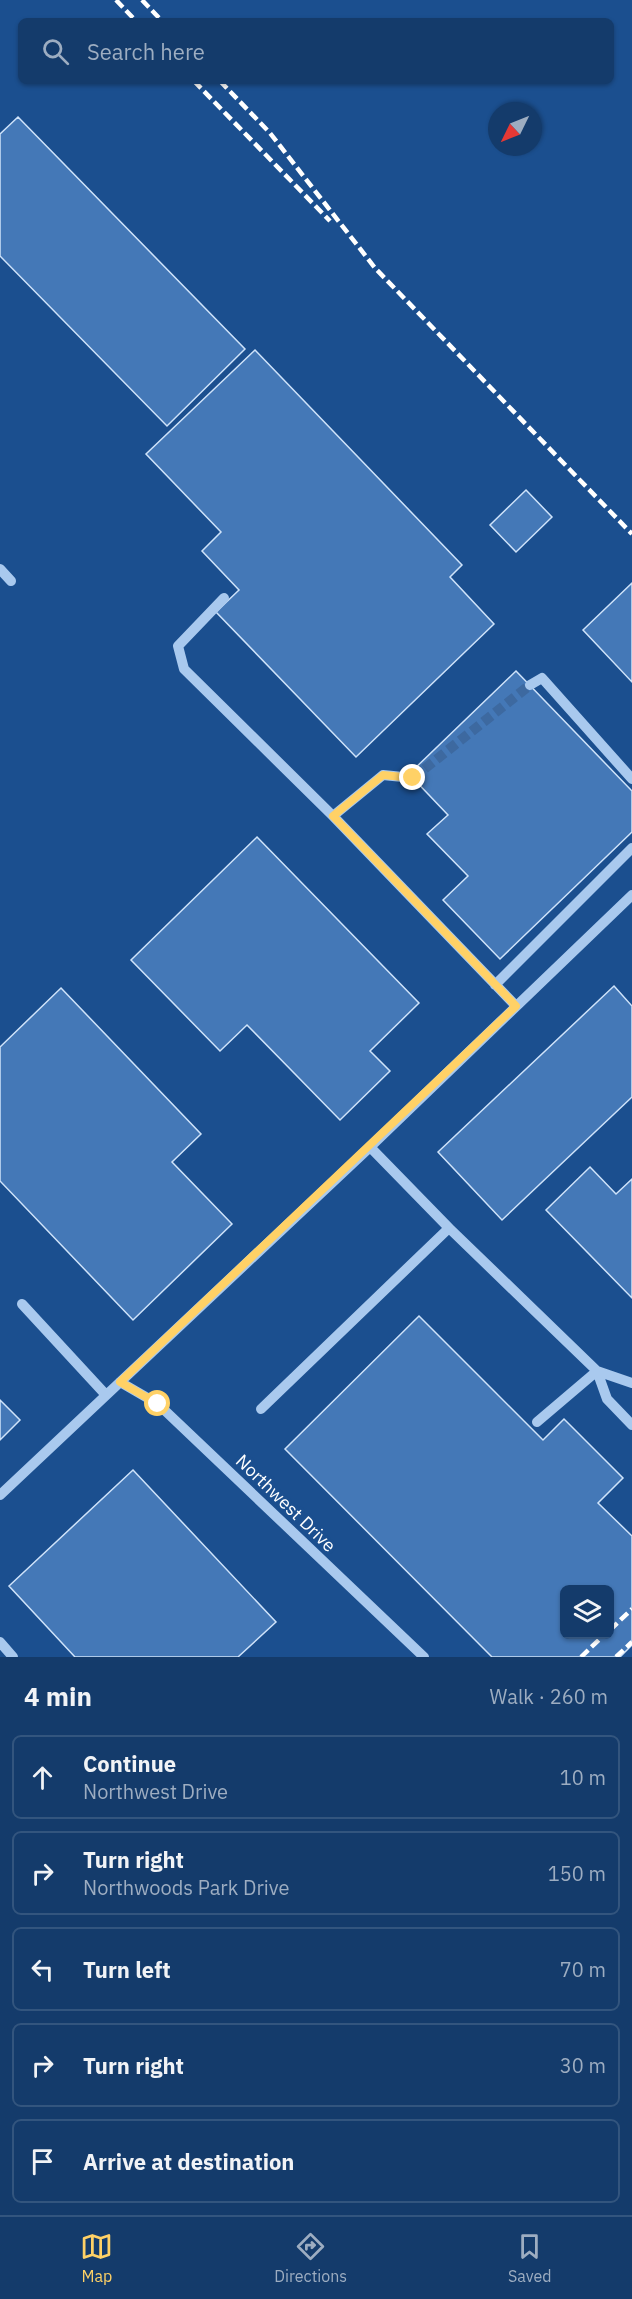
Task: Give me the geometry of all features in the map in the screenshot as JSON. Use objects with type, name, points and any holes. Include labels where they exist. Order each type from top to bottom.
[{"type":"street","points":[[0,569],[11,580]]},
{"type":"street","points":[[224,598],[178,646],[184,669],[333,816],[516,1006]]},
{"type":"street","points":[[530,686],[542,678],[632,779]]},
{"type":"street","points":[[333,816],[383,775],[413,778]]},
{"type":"street","points":[[495,985],[632,848]]},
{"type":"street","points":[[0,1495],[370,1147],[628,899],[632,912]]},
{"type":"street","points":[[370,1147],[449,1228],[597,1371],[632,1383]]},
{"type":"street","points":[[261,1409],[449,1228]]},
{"type":"street","points":[[22,1304],[106,1395]]},
{"type":"street","points":[[537,1422],[597,1371]]},
{"type":"street","points":[[597,1371],[607,1399],[632,1425]]},
{"type":"street","name":"Northwest Drive","points":[[120,1382],[158,1404],[424,1657]]},
{"type":"street","points":[[0,1642],[13,1657]]},
{"type":"building","points":[[18,117],[245,349],[167,426],[0,256],[0,134]]},
{"type":"building","points":[[255,350],[462,565],[450,577],[494,624],[356,757],[216,612],[239,590],[202,551],[221,532],[146,454]]},
{"type":"building","points":[[526,490],[552,517],[516,552],[490,525]]},
{"type":"building","points":[[632,583],[632,682],[583,630]]},
{"type":"building","points":[[516,671],[632,791],[632,832],[500,959],[443,900],[468,876],[427,834],[448,815],[409,774]]},
{"type":"building","points":[[257,837],[419,1003],[370,1051],[390,1071],[340,1120],[247,1025],[220,1051],[131,960]]},
{"type":"building","points":[[614,986],[632,1006],[632,1097],[502,1220],[438,1152]]},
{"type":"building","points":[[61,988],[201,1134],[172,1162],[232,1224],[133,1320],[0,1181],[0,1047]]},
{"type":"building","points":[[590,1167],[616,1194],[632,1179],[632,1298],[546,1210]]},
{"type":"building","points":[[419,1316],[543,1440],[564,1419],[623,1478],[598,1503],[632,1536],[632,1645],[620,1657],[492,1657],[285,1449]]},
{"type":"building","points":[[0,1400],[20,1420],[0,1440]]},
{"type":"building","points":[[133,1470],[276,1622],[238,1657],[75,1657],[9,1586]]},
{"type":"tunnel","points":[[413,778],[530,685]]},
{"type":"railway","points":[[116,0],[133,18]]},
{"type":"railway","points":[[142,0],[159,18]]},
{"type":"railway","points":[[197,84],[330,221]]},
{"type":"railway","points":[[223,84],[270,133],[375,268],[632,534]]},
{"type":"railway","points":[[614,1626],[632,1609]]},
{"type":"railway","points":[[581,1657],[600,1639]]},
{"type":"railway","points":[[616,1657],[632,1642]]},
{"type":"route","points":[[158,1404],[120,1382],[516,1006],[333,816],[383,775],[413,778]]}]
